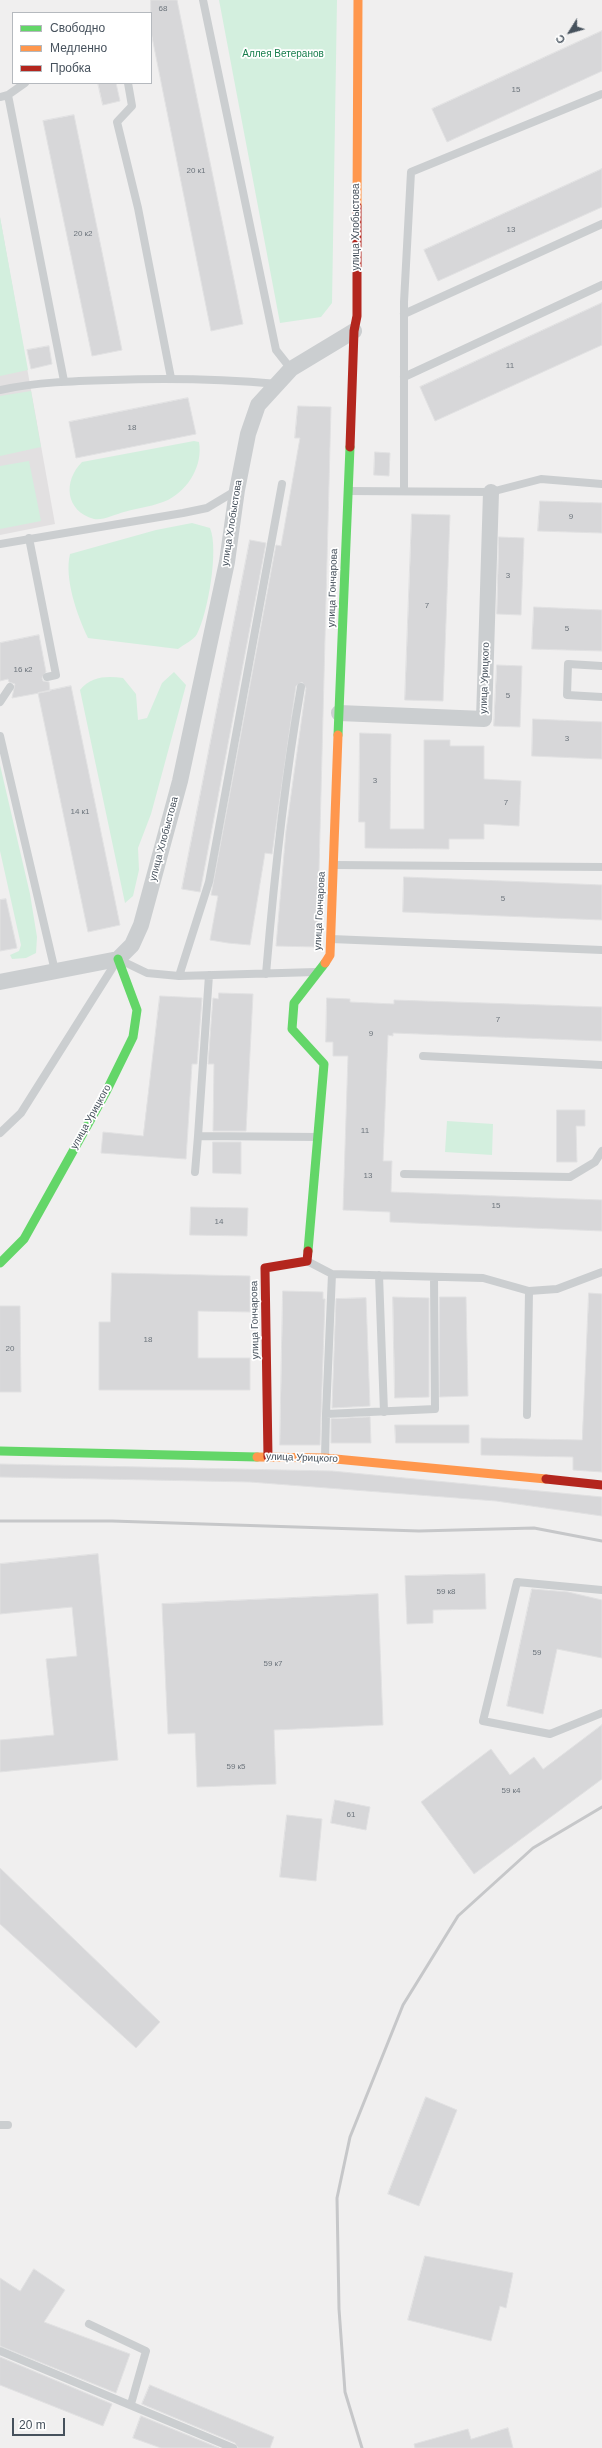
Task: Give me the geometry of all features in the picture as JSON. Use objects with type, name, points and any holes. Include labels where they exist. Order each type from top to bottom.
[{"type":"street","name":"улица Хлобыстова","points":[[118,959],[132,945],[141,925],[180,781],[227,562],[237,490],[248,434],[258,405],[291,369],[354,331],[357,316],[358,0]]},
{"type":"street","name":"улица Гончарова","points":[[268,1457],[265,1268],[307,1261],[324,1064],[292,1029],[294,1003],[320,971],[330,955],[354,331]]},
{"type":"street","name":"улица Урицкого","points":[[339,713],[484,719],[491,492]]},
{"type":"street","name":"улица Урицкого","points":[[0,1263],[24,1239],[106,1092],[133,1037],[137,1010],[118,959]]},
{"type":"street","points":[[0,982],[118,959]]},
{"type":"street","name":"улица Урицкого","points":[[0,1451],[325,1458],[602,1485]]},
{"type":"lane","points":[[203,0],[276,350],[291,369]]},
{"type":"lane","points":[[23,84],[4,96],[64,381]]},
{"type":"lane","points":[[128,84],[132,106],[117,122],[138,208],[171,378]]},
{"type":"lane","points":[[404,490],[404,314],[411,172],[602,94]]},
{"type":"lane","points":[[404,314],[602,224]]},
{"type":"lane","points":[[404,377],[602,285]]},
{"type":"lane","points":[[0,390],[30,384],[64,381],[171,378],[278,384]]},
{"type":"lane","points":[[347,491],[404,490],[491,492],[541,480],[602,484]]},
{"type":"lane","points":[[179,976],[209,882],[282,484]]},
{"type":"lane","points":[[0,544],[207,508],[237,490]]},
{"type":"lane","points":[[29,538],[44,621],[56,675],[47,677]]},
{"type":"lane","points":[[602,666],[568,664],[567,695],[602,697]]},
{"type":"lane","points":[[0,702],[10,687]]},
{"type":"lane","points":[[266,974],[284,787],[301,687]]},
{"type":"lane","points":[[0,736],[55,972]]},
{"type":"lane","points":[[333,865],[602,866]]},
{"type":"lane","points":[[330,938],[602,950]]},
{"type":"lane","points":[[0,1133],[21,1113],[118,959],[147,973],[179,976],[320,971]]},
{"type":"lane","points":[[195,1172],[209,975]]},
{"type":"lane","points":[[423,1056],[602,1065]]},
{"type":"lane","points":[[198,1136],[318,1137]]},
{"type":"lane","points":[[404,1174],[570,1177],[595,1162],[602,1151]]},
{"type":"lane","points":[[0,1254],[24,1239]]},
{"type":"lane","points":[[307,1261],[332,1274],[483,1278],[529,1291],[557,1289],[602,1272]]},
{"type":"lane","points":[[325,1458],[332,1274]]},
{"type":"lane","points":[[379,1275],[384,1412]]},
{"type":"lane","points":[[326,1414],[435,1409],[434,1277]]},
{"type":"lane","points":[[527,1415],[529,1291]]},
{"type":"lane","points":[[602,1590],[517,1582],[483,1721],[550,1734],[602,1713]]},
{"type":"lane","points":[[89,2324],[146,2351],[131,2404]]},
{"type":"lane","points":[[0,2351],[131,2404],[233,2448]]},
{"type":"shaded area","points":[[0,217],[55,524],[0,535]]},
{"type":"green space","name":"Аллея Ветеранов","points":[[219,0],[337,0],[332,303],[321,317],[280,323]]},
{"type":"green space","points":[[0,217],[28,370],[0,376]]},
{"type":"green space","points":[[31,391],[41,447],[0,456],[0,396]]},
{"type":"green space","points":[[194,441],[199,442],[200,451],[193,476],[182,490],[168,500],[97,519],[84,515],[72,502],[70,486],[72,478],[82,462]]},
{"type":"green space","points":[[29,461],[41,521],[0,529],[0,466]]},
{"type":"green space","points":[[192,523],[210,528],[213,550],[213,565],[208,597],[205,612],[196,636],[178,649],[88,638],[76,608],[70,585],[70,554],[156,530]]},
{"type":"green space","points":[[174,672],[186,685],[151,814],[138,848],[139,870],[133,896],[125,903],[80,690],[89,682],[100,678],[123,678],[136,694],[138,720],[147,718],[162,683]]},
{"type":"green space","points":[[0,765],[30,894],[37,937],[36,953],[26,958],[12,959],[10,955],[19,951],[21,945],[0,851]]},
{"type":"green space","points":[[447,1121],[493,1124],[492,1155],[445,1152]]},
{"type":"building","points":[[151,0],[177,0],[243,324],[211,331],[152,37]]},
{"type":"building","points":[[602,31],[602,71],[447,142],[432,109]]},
{"type":"building","points":[[98,84],[116,84],[120,101],[103,105]]},
{"type":"building","points":[[74,115],[122,350],[92,356],[43,121]]},
{"type":"building","points":[[602,169],[602,207],[438,281],[424,250]]},
{"type":"building","points":[[602,303],[602,345],[435,421],[420,387]]},
{"type":"building","points":[[49,346],[52,364],[31,369],[27,350]]},
{"type":"building","points":[[188,398],[196,434],[76,458],[69,422]]},
{"type":"building","points":[[298,406],[331,407],[317,947],[276,946],[286,831],[306,688],[302,682],[296,686],[272,854],[265,853],[250,945],[228,943],[210,940],[218,896],[211,895],[276,545],[281,546],[300,438],[295,438]]},
{"type":"building","points":[[375,452],[390,453],[389,476],[374,475]]},
{"type":"building","points":[[540,501],[602,503],[602,533],[538,531]]},
{"type":"building","points":[[412,514],[450,515],[443,701],[405,700]]},
{"type":"building","points":[[499,537],[524,538],[521,615],[497,614]]},
{"type":"building","points":[[250,540],[266,543],[200,892],[182,889]]},
{"type":"building","points":[[534,607],[602,610],[602,651],[532,649]]},
{"type":"building","points":[[39,635],[46,672],[42,678],[43,681],[49,682],[50,691],[12,698],[15,684],[9,682],[8,679],[0,681],[0,643]]},
{"type":"building","points":[[497,665],[522,666],[520,727],[494,726]]},
{"type":"building","points":[[71,686],[120,925],[88,932],[38,693]]},
{"type":"building","points":[[533,719],[602,722],[602,759],[532,756]]},
{"type":"building","points":[[360,733],[391,734],[390,829],[424,829],[424,740],[450,740],[450,746],[484,746],[484,779],[521,781],[519,826],[484,824],[484,839],[449,839],[449,849],[365,848],[365,822],[359,822]]},
{"type":"building","points":[[404,877],[602,885],[602,920],[403,912]]},
{"type":"building","points":[[6,899],[17,948],[0,951],[0,900]]},
{"type":"building","points":[[219,993],[253,994],[246,1131],[213,1131],[214,1064],[208,1064],[213,998],[218,999]]},
{"type":"building","points":[[160,996],[202,998],[197,1064],[192,1064],[186,1159],[101,1153],[103,1132],[143,1136]]},
{"type":"building","points":[[327,998],[350,999],[350,1002],[394,1004],[394,1000],[602,1007],[602,1041],[393,1033],[393,1036],[388,1035],[383,1161],[392,1161],[391,1192],[602,1200],[602,1231],[390,1222],[390,1212],[343,1210],[348,1056],[333,1056],[333,1042],[326,1042]]},
{"type":"building","points":[[557,1110],[585,1110],[585,1126],[576,1126],[577,1162],[557,1162]]},
{"type":"building","points":[[213,1142],[241,1142],[241,1174],[213,1173]]},
{"type":"building","points":[[191,1207],[248,1208],[247,1236],[190,1235]]},
{"type":"building","points":[[112,1273],[250,1276],[250,1312],[198,1311],[198,1358],[250,1358],[250,1390],[99,1390],[99,1322],[110,1322]]},
{"type":"building","points":[[283,1291],[323,1292],[323,1299],[325,1299],[320,1445],[280,1445]]},
{"type":"building","points":[[589,1293],[602,1294],[602,1472],[573,1470],[573,1457],[481,1455],[481,1438],[582,1440]]},
{"type":"building","points":[[393,1297],[429,1298],[429,1397],[395,1398]]},
{"type":"building","points":[[440,1297],[466,1297],[468,1396],[440,1397]]},
{"type":"building","points":[[366,1298],[370,1406],[332,1408],[336,1299]]},
{"type":"building","points":[[0,1306],[20,1306],[21,1392],[0,1392]]},
{"type":"building","points":[[370,1417],[371,1443],[331,1443],[331,1419]]},
{"type":"building","points":[[395,1425],[469,1425],[469,1443],[396,1443]]},
{"type":"building","points":[[0,1464],[332,1471],[602,1497],[602,1516],[496,1501],[250,1482],[0,1477]]},
{"type":"building","points":[[98,1554],[118,1760],[0,1772],[0,1740],[54,1735],[46,1659],[77,1656],[72,1607],[0,1614],[0,1564]]},
{"type":"building","points":[[485,1574],[486,1609],[433,1610],[433,1623],[407,1624],[405,1576]]},
{"type":"building","points":[[532,1589],[568,1592],[602,1600],[602,1658],[557,1649],[543,1714],[507,1706]]},
{"type":"building","points":[[378,1594],[383,1725],[274,1730],[276,1784],[197,1787],[195,1733],[168,1734],[162,1604]]},
{"type":"building","points":[[602,1725],[602,1779],[474,1874],[421,1802],[491,1749],[510,1775],[534,1757],[543,1769]]},
{"type":"building","points":[[335,1800],[370,1807],[366,1830],[331,1823]]},
{"type":"building","points":[[287,1815],[322,1819],[316,1881],[280,1877]]},
{"type":"building","points":[[0,1868],[160,2022],[136,2048],[0,1924]]},
{"type":"building","points":[[426,2097],[457,2110],[419,2206],[388,2194]]},
{"type":"building","points":[[425,2256],[513,2273],[506,2308],[500,2306],[491,2341],[408,2320]]},
{"type":"building","points":[[34,2269],[65,2290],[44,2322],[130,2354],[116,2393],[0,2346],[0,2278],[20,2291]]},
{"type":"building","points":[[0,2357],[112,2404],[103,2426],[0,2385]]},
{"type":"building","points":[[150,2385],[274,2437],[270,2448],[238,2448],[235,2443],[142,2404]]},
{"type":"building","points":[[141,2416],[219,2448],[161,2448],[133,2438]]},
{"type":"building","points":[[508,2428],[513,2448],[415,2448],[414,2444],[468,2429],[471,2439]]},
{"type":"railway","points":[[0,1521],[112,1521],[419,1531],[534,1528],[602,1541]]},
{"type":"railway","points":[[362,2448],[345,2392],[339,2309],[337,2198],[350,2137],[403,2005],[458,1916],[533,1848],[602,1807]]},
{"type":"traffic: fast","points":[[338,735],[350,447]]},
{"type":"traffic: fast","points":[[0,1263],[24,1239],[106,1092],[133,1037],[137,1010],[118,959]]},
{"type":"traffic: fast","points":[[308,1251],[324,1064],[292,1029],[294,1003],[325,963]]},
{"type":"traffic: fast","points":[[0,1451],[257,1457]]},
{"type":"traffic: slow","points":[[357,206],[358,0]]},
{"type":"traffic: slow","points":[[325,963],[330,955],[338,735]]},
{"type":"traffic: slow","points":[[257,1457],[325,1458],[546,1479]]},
{"type":"traffic: jam","points":[[350,447],[354,331],[357,316],[357,206]]},
{"type":"traffic: jam","points":[[268,1457],[265,1268],[307,1261],[308,1251]]},
{"type":"traffic: jam","points":[[546,1479],[602,1485]]}]
